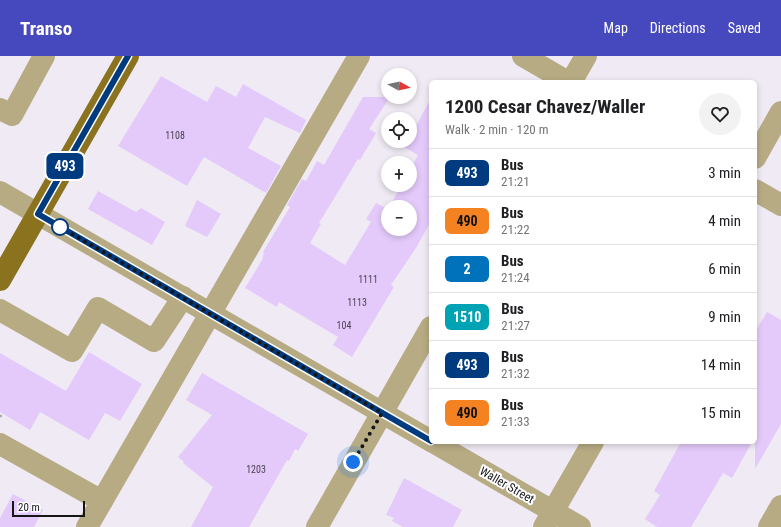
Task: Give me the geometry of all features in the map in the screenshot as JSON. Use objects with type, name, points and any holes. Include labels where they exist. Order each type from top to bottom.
[{"type":"main road","points":[[0,280],[128,56]]},
{"type":"street","points":[[0,109],[12,115],[44,56]]},
{"type":"street","points":[[87,527],[359,56]]},
{"type":"street","points":[[523,56],[565,80]]},
{"type":"street","points":[[572,80],[586,56]]},
{"type":"street","points":[[757,154],[781,112]]},
{"type":"street","points":[[757,191],[781,205]]},
{"type":"street","name":"Waller Street","points":[[0,192],[429,439]]},
{"type":"street","points":[[0,310],[72,351],[98,308],[154,341],[182,298]]},
{"type":"street","points":[[317,527],[429,331]]},
{"type":"street","points":[[0,444],[102,501]]},
{"type":"street","name":"Waller Street","points":[[436,444],[548,519],[580,527]]},
{"type":"street","points":[[548,519],[591,444]]},
{"type":"street","points":[[769,527],[781,506]]},
{"type":"building","points":[[161,76],[207,102],[216,86],[236,97],[243,84],[306,120],[300,133],[265,117],[248,148],[281,166],[266,193],[204,157],[187,186],[118,146]]},
{"type":"building","points":[[363,97],[381,97],[381,104],[385,104],[369,129],[376,133],[360,160],[358,159],[319,223],[321,224],[310,243],[345,265],[371,222],[366,219],[376,203],[381,206],[381,236],[417,236],[417,200],[393,200],[398,192],[417,192],[418,155],[406,148],[417,148],[417,124],[429,102],[429,225],[416,248],[391,285],[394,287],[352,357],[333,345],[338,337],[279,302],[277,307],[245,288],[262,260],[263,252],[290,207],[287,205],[302,179],[306,181],[317,161],[324,165]]},
{"type":"building","points":[[98,191],[136,212],[141,208],[165,222],[152,245],[88,209]]},
{"type":"building","points":[[197,200],[221,214],[207,237],[185,226]]},
{"type":"building","points":[[767,312],[781,320],[781,424],[755,469],[755,444],[757,444],[757,329]]},
{"type":"building","points":[[89,352],[142,384],[120,421],[105,413],[89,440],[40,412],[30,430],[0,412],[0,353],[66,391]]},
{"type":"building","points":[[202,373],[308,434],[298,451],[295,449],[289,461],[287,460],[249,527],[191,527],[213,487],[183,463],[184,462],[178,457],[212,415],[186,400]]},
{"type":"building","points":[[680,444],[751,444],[732,478],[723,473],[691,527],[657,527],[645,519],[660,495],[654,491]]},
{"type":"building","points":[[404,478],[462,510],[453,527],[403,527],[392,521],[394,518],[386,515]]},
{"type":"building","points":[[13,494],[43,510],[34,527],[0,527],[0,518]]},
{"type":"bus line","name":"493","points":[[128,56],[38,214],[429,440]]},
{"type":"route","points":[[60,227],[382,413],[353,462]]}]
